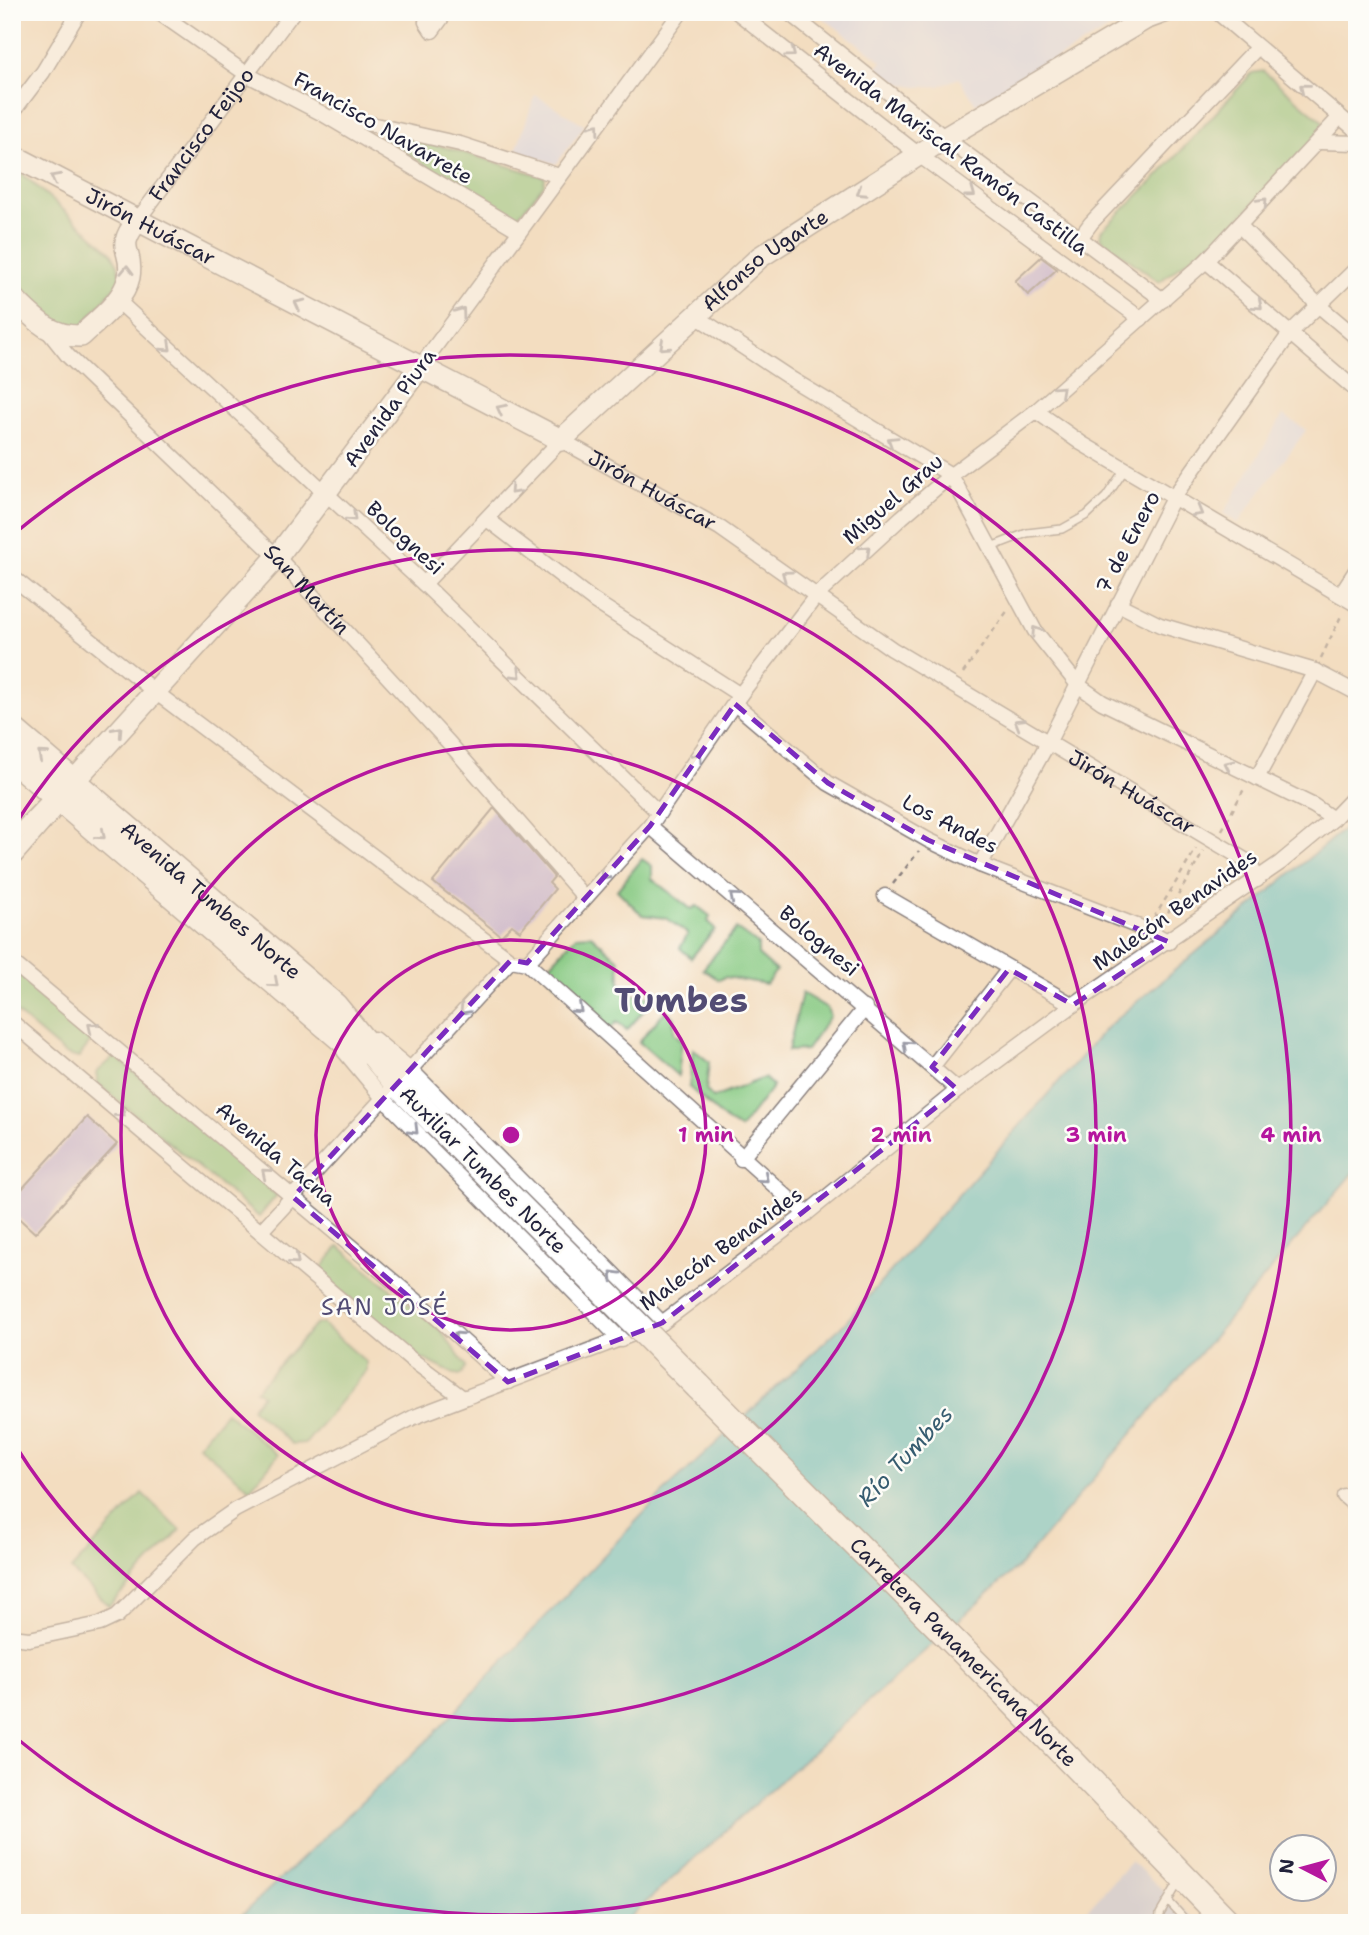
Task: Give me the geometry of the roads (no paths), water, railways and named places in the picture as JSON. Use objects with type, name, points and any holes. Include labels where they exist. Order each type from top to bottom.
[{"type":"highway","name":"Avenida Tumbes Norte","points":[[12,730],[63,793]]},
{"type":"highway","name":"Avenida Tumbes Norte","points":[[12,758],[63,793],[328,1015],[698,1386]]},
{"type":"highway","name":"Carretera Panamericana Norte","points":[[698,1386],[999,1687],[1228,1923]]},
{"type":"main road","name":"Alfonso Ugarte","points":[[561,440],[760,257],[945,138],[1150,15]]},
{"type":"main road","name":"Jirón Huáscar","points":[[12,155],[561,440]]},
{"type":"main road","name":"Francisco Feijoo","points":[[48,331],[65,336],[81,336],[117,300],[130,273],[124,246],[126,235],[137,221]]},
{"type":"main road","name":"San Martín","points":[[12,297],[48,331]]},
{"type":"main road","name":"Avenida Piura","points":[[63,793],[277,557],[420,367]]},
{"type":"street","points":[[12,113],[43,72],[79,12]]},
{"type":"street","name":"Francisco Navarrete","points":[[158,12],[248,75],[321,113],[520,231]]},
{"type":"street","name":"Francisco Feijoo","points":[[137,221],[293,12]]},
{"type":"street","points":[[433,12],[426,22],[432,31],[446,12]]},
{"type":"street","name":"Avenida Piura","points":[[420,367],[681,12]]},
{"type":"street","name":"Avenida Mariscal Ramón Castilla","points":[[737,12],[919,155],[1141,319]]},
{"type":"street","name":"Avenida Mariscal Ramón Castilla","points":[[788,12],[945,138],[1163,300]]},
{"type":"street","points":[[1217,12],[1256,49],[1357,131]]},
{"type":"street","points":[[1080,238],[1091,223],[1256,49]]},
{"type":"street","points":[[321,113],[460,144],[559,176]]},
{"type":"street","name":"Miguel Grau","points":[[527,963],[650,826],[738,700],[816,596],[951,475],[1036,411],[1206,261],[1340,117]]},
{"type":"street","points":[[1319,142],[1357,143]]},
{"type":"street","points":[[1240,226],[1318,305],[1357,338]]},
{"type":"street","points":[[1206,261],[1292,332],[1357,391]]},
{"type":"street","name":"7 de Enero","points":[[980,865],[1049,741],[1173,498],[1292,332],[1357,268]]},
{"type":"street","name":"Bolognesi","points":[[117,300],[425,584],[659,813]]},
{"type":"street","points":[[696,316],[793,380],[951,475],[1035,631],[1077,685],[1102,702],[1254,776],[1333,819]]},
{"type":"street","name":"San Martín","points":[[48,331],[68,356],[277,557],[450,744],[584,897]]},
{"type":"street","points":[[1036,411],[1125,469],[1348,600],[1357,569]]},
{"type":"street","name":"Alfonso Ugarte","points":[[425,584],[561,440]]},
{"type":"street","name":"Jirón Huáscar","points":[[561,440],[720,527],[892,649],[1250,863],[1257,880]]},
{"type":"street","name":"Los Andes","points":[[487,519],[594,601],[738,700],[828,783],[928,840],[980,865],[1151,932],[1169,942]]},
{"type":"street","points":[[12,577],[154,691],[511,960],[527,963],[741,1159],[806,1214]]},
{"type":"street","points":[[1118,604],[1160,625],[1315,671],[1357,693]]},
{"type":"street","points":[[1254,776],[1315,671]]},
{"type":"street","name":"Avenida Piura","points":[[12,839],[63,793]]},
{"type":"street","name":"Avenida Piura","points":[[12,860],[63,793]]},
{"type":"street","name":"Malecón Benavides","points":[[12,1637],[29,1640],[59,1635],[100,1624],[117,1616],[195,1538],[235,1510],[414,1418],[662,1323],[806,1214],[958,1090],[1073,1005],[1257,880],[1333,819],[1357,794]]},
{"type":"street","name":"Bolognesi","points":[[650,826],[865,1007],[958,1090]]},
{"type":"street","points":[[885,895],[1073,1005]]},
{"type":"street","points":[[261,1231],[511,960]]},
{"type":"street","name":"Avenida Tacna","points":[[12,962],[442,1322],[508,1382]]},
{"type":"street","points":[[932,1067],[1009,969]]},
{"type":"street","points":[[741,1159],[865,1007]]},
{"type":"street","points":[[12,1022],[412,1360],[463,1398]]},
{"type":"street","name":"Auxiliar Tumbes Norte","points":[[396,1084],[662,1323]]},
{"type":"street","name":"Auxiliar Tumbes Norte","points":[[396,1084],[621,1340]]},
{"type":"street","points":[[1344,1496],[1357,1507]]},
{"type":"lane","points":[[990,548],[1027,533],[1062,529],[1087,515],[1107,497],[1125,469]]},
{"type":"lane","points":[[1159,1923],[1182,1876]]},
{"type":"lane","points":[[1168,1901],[1188,1923]]},
{"type":"water","name":"Río Tumbes","points":[[1357,818],[1357,1168],[1020,1565],[623,1923],[233,1923],[433,1735],[663,1493],[844,1324],[1108,1026]]},
{"type":"district","name":"Tumbes","points":[[681,999]]},
{"type":"district","name":"SAN JOSÉ","points":[[385,1307]]}]
